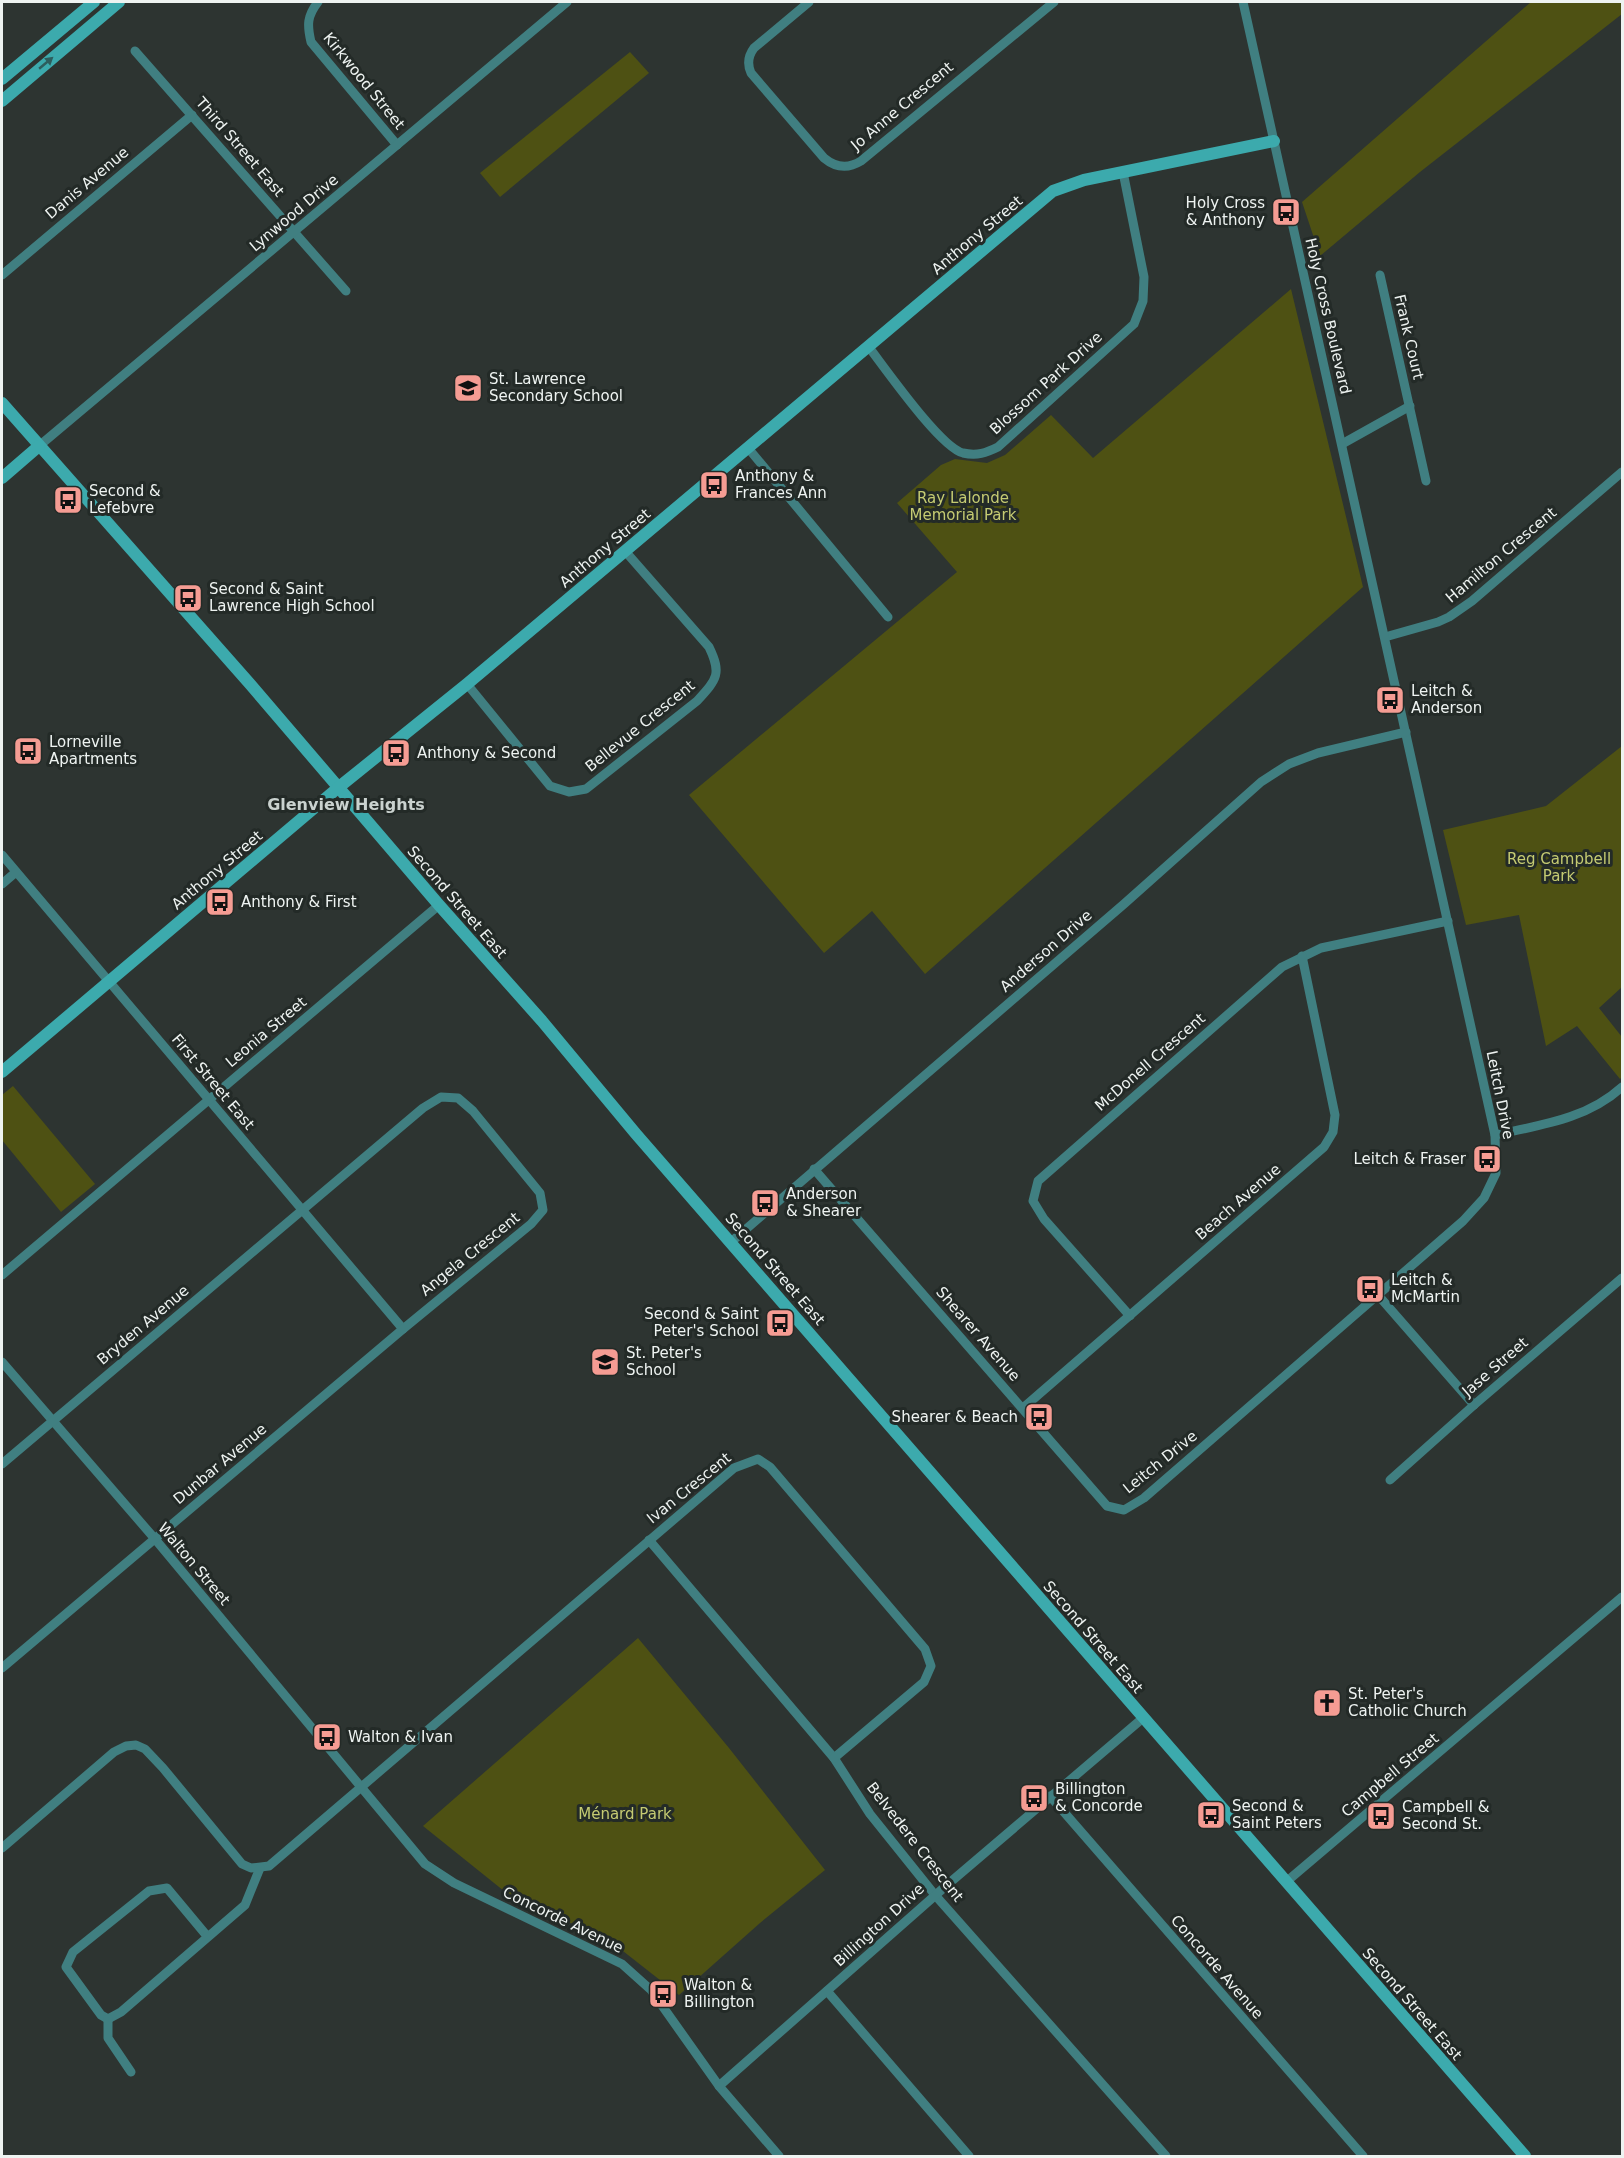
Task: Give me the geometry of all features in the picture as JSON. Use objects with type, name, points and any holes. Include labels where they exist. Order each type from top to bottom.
[{"type":"main road","points":[[2,79],[94,2]]},
{"type":"main road","points":[[2,101],[119,2]]},
{"type":"main road","name":"Anthony Street","points":[[2,1072],[339,787],[467,684],[1053,191],[1084,180],[1274,141]]},
{"type":"main road","name":"Second Street East","points":[[2,403],[250,684],[636,1134],[1525,2157]]},
{"type":"main road","points":[[2,478],[39,446]]},
{"type":"street","name":"Kirkwood Street","points":[[318,2],[310,13],[307,24],[311,42],[397,145]]},
{"type":"street","name":"Lynwood Drive","points":[[39,446],[567,2]]},
{"type":"street","name":"Jo Anne Crescent","points":[[809,2],[754,48],[748,60],[752,73],[826,160],[838,166],[852,166],[861,161],[1054,2]]},
{"type":"street","name":"Holy Cross Boulevard","points":[[1243,2],[1385,637]]},
{"type":"street","name":"Third Street East","points":[[135,51],[346,291]]},
{"type":"street","name":"Danis Avenue","points":[[2,275],[192,115]]},
{"type":"street","name":"Blossom Park Drive","points":[[868,346],[942,439],[961,453],[983,455],[998,447],[1134,324],[1143,301],[1144,277],[1123,172]]},
{"type":"street","name":"Frank Court","points":[[1380,274],[1426,481]]},
{"type":"street","points":[[1342,444],[1410,406]]},
{"type":"street","points":[[748,448],[888,617]]},
{"type":"street","name":"Hamilton Crescent","points":[[1385,637],[1449,617],[1472,601],[1623,472]]},
{"type":"street","name":"Bellevue Crescent","points":[[467,684],[550,786],[569,792],[586,789],[698,701],[713,684],[717,665],[709,647],[625,551]]},
{"type":"street","name":"Leitch Drive","points":[[1124,1510],[1144,1498],[1463,1221],[1484,1198],[1496,1173],[1495,1135],[1385,637]]},
{"type":"street","name":"Anderson Drive","points":[[731,1242],[1124,904],[1261,782],[1289,764],[1318,753],[1406,732]]},
{"type":"street","name":"First Street East","points":[[2,855],[403,1329]]},
{"type":"street","points":[[2,884],[16,872]]},
{"type":"street","name":"Leonia Street","points":[[2,1275],[439,905]]},
{"type":"street","name":"McDonell Crescent","points":[[1130,1316],[1044,1219],[1033,1201],[1038,1181],[1282,967],[1322,948],[1448,921]]},
{"type":"street","name":"Beach Avenue","points":[[1023,1408],[1324,1147],[1333,1132],[1335,1115],[1302,956]]},
{"type":"street","points":[[1495,1135],[1584,1113],[1608,1100],[1623,1087]]},
{"type":"street","name":"Angela Crescent","points":[[303,1210],[423,1108],[441,1097],[458,1098],[473,1111],[540,1193],[543,1210],[531,1224],[403,1329]]},
{"type":"street","name":"Shearer Avenue","points":[[814,1169],[1107,1506],[1124,1510]]},
{"type":"street","name":"Bryden Avenue","points":[[2,1464],[303,1210]]},
{"type":"street","name":"Jase Street","points":[[1390,1480],[1623,1278]]},
{"type":"street","points":[[1378,1296],[1474,1405]]},
{"type":"street","name":"Dunbar Avenue","points":[[2,1668],[403,1329]]},
{"type":"street","name":"Walton Street","points":[[2,1362],[155,1539],[360,1787]]},
{"type":"street","name":"Ivan Crescent","points":[[260,1868],[276,1861],[734,1467],[758,1459],[770,1467],[925,1649],[931,1666],[924,1682],[834,1758]]},
{"type":"street","name":"Belvedere Crescent","points":[[649,1540],[834,1758],[870,1814],[935,1895],[1166,2157]]},
{"type":"street","name":"Campbell Street","points":[[1286,1882],[1623,1598]]},
{"type":"street","name":"Billington Drive","points":[[719,2086],[935,1895],[1143,1718]]},
{"type":"street","points":[[2,1848],[114,1752],[126,1746],[136,1745],[145,1749],[163,1768],[242,1864],[251,1868],[260,1868],[245,1905],[121,2012],[108,2019]]},
{"type":"street","name":"Concorde Avenue","points":[[360,1787],[425,1864],[454,1883],[622,1964],[651,1990],[719,2086],[779,2157]]},
{"type":"street","name":"Concorde Avenue","points":[[1050,1796],[1363,2157]]},
{"type":"street","points":[[108,2019],[101,2014],[66,1967],[74,1952],[149,1891],[158,1889],[167,1888],[207,1936]]},
{"type":"street","points":[[827,1991],[969,2157]]},
{"type":"street","points":[[108,2019],[108,2038],[132,2072]]},
{"type":"green space","points":[[1531,2],[1622,2],[1622,14],[1420,172],[1320,256],[1302,202]]},
{"type":"green space","points":[[630,52],[649,73],[500,197],[480,173]]},
{"type":"green space","name":"Ray Lalonde Memorial Park","points":[[1291,289],[1363,587],[925,974],[872,911],[824,953],[689,795],[957,572],[897,503],[941,465],[955,459],[987,463],[1005,455],[1051,415],[1093,458]]},
{"type":"green space","name":"Reg Campbell Park","points":[[1622,746],[1622,987],[1599,1008],[1622,1037],[1622,1077],[1620,1079],[1577,1026],[1546,1046],[1519,915],[1466,925],[1443,830],[1546,806]]},
{"type":"green space","points":[[13,1086],[95,1184],[61,1212],[2,1140],[2,1095]]},
{"type":"green space","name":"Ménard Park","points":[[638,1638],[729,1748],[825,1870],[760,1923],[679,1995],[614,1944],[504,1891],[423,1826]]},
{"type":"place","name":"Holy Cross & Anthony","points":[[1286,212]]},
{"type":"place","name":"St. Lawrence Secondary School","points":[[468,388]]},
{"type":"place","name":"Anthony & Frances Ann","points":[[714,485]]},
{"type":"place","name":"Second & Lefebvre","points":[[68,500]]},
{"type":"place","name":"Second & Saint Lawrence High School","points":[[188,598]]},
{"type":"place","name":"Leitch & Anderson","points":[[1390,700]]},
{"type":"place","name":"Lorneville Apartments","points":[[28,751]]},
{"type":"place","name":"Anthony & Second","points":[[396,753]]},
{"type":"place","name":"Anthony & First","points":[[220,902]]},
{"type":"place","name":"Leitch & Fraser","points":[[1487,1159]]},
{"type":"place","name":"Anderson & Shearer","points":[[765,1203]]},
{"type":"place","name":"Leitch & McMartin","points":[[1370,1289]]},
{"type":"place","name":"Second & Saint Peter's School","points":[[780,1323]]},
{"type":"place","name":"St. Peter's School","points":[[605,1362]]},
{"type":"place","name":"Shearer & Beach","points":[[1039,1417]]},
{"type":"place","name":"St. Peter's Catholic Church","points":[[1327,1703]]},
{"type":"place","name":"Walton & Ivan","points":[[327,1737]]},
{"type":"place","name":"Billington & Concorde","points":[[1034,1798]]},
{"type":"place","name":"Second & Saint Peters","points":[[1211,1815]]},
{"type":"place","name":"Campbell & Second St.","points":[[1381,1816]]},
{"type":"place","name":"Walton & Billington","points":[[663,1994]]},
{"type":"district","name":"Glenview Heights","points":[[346,804]]}]
